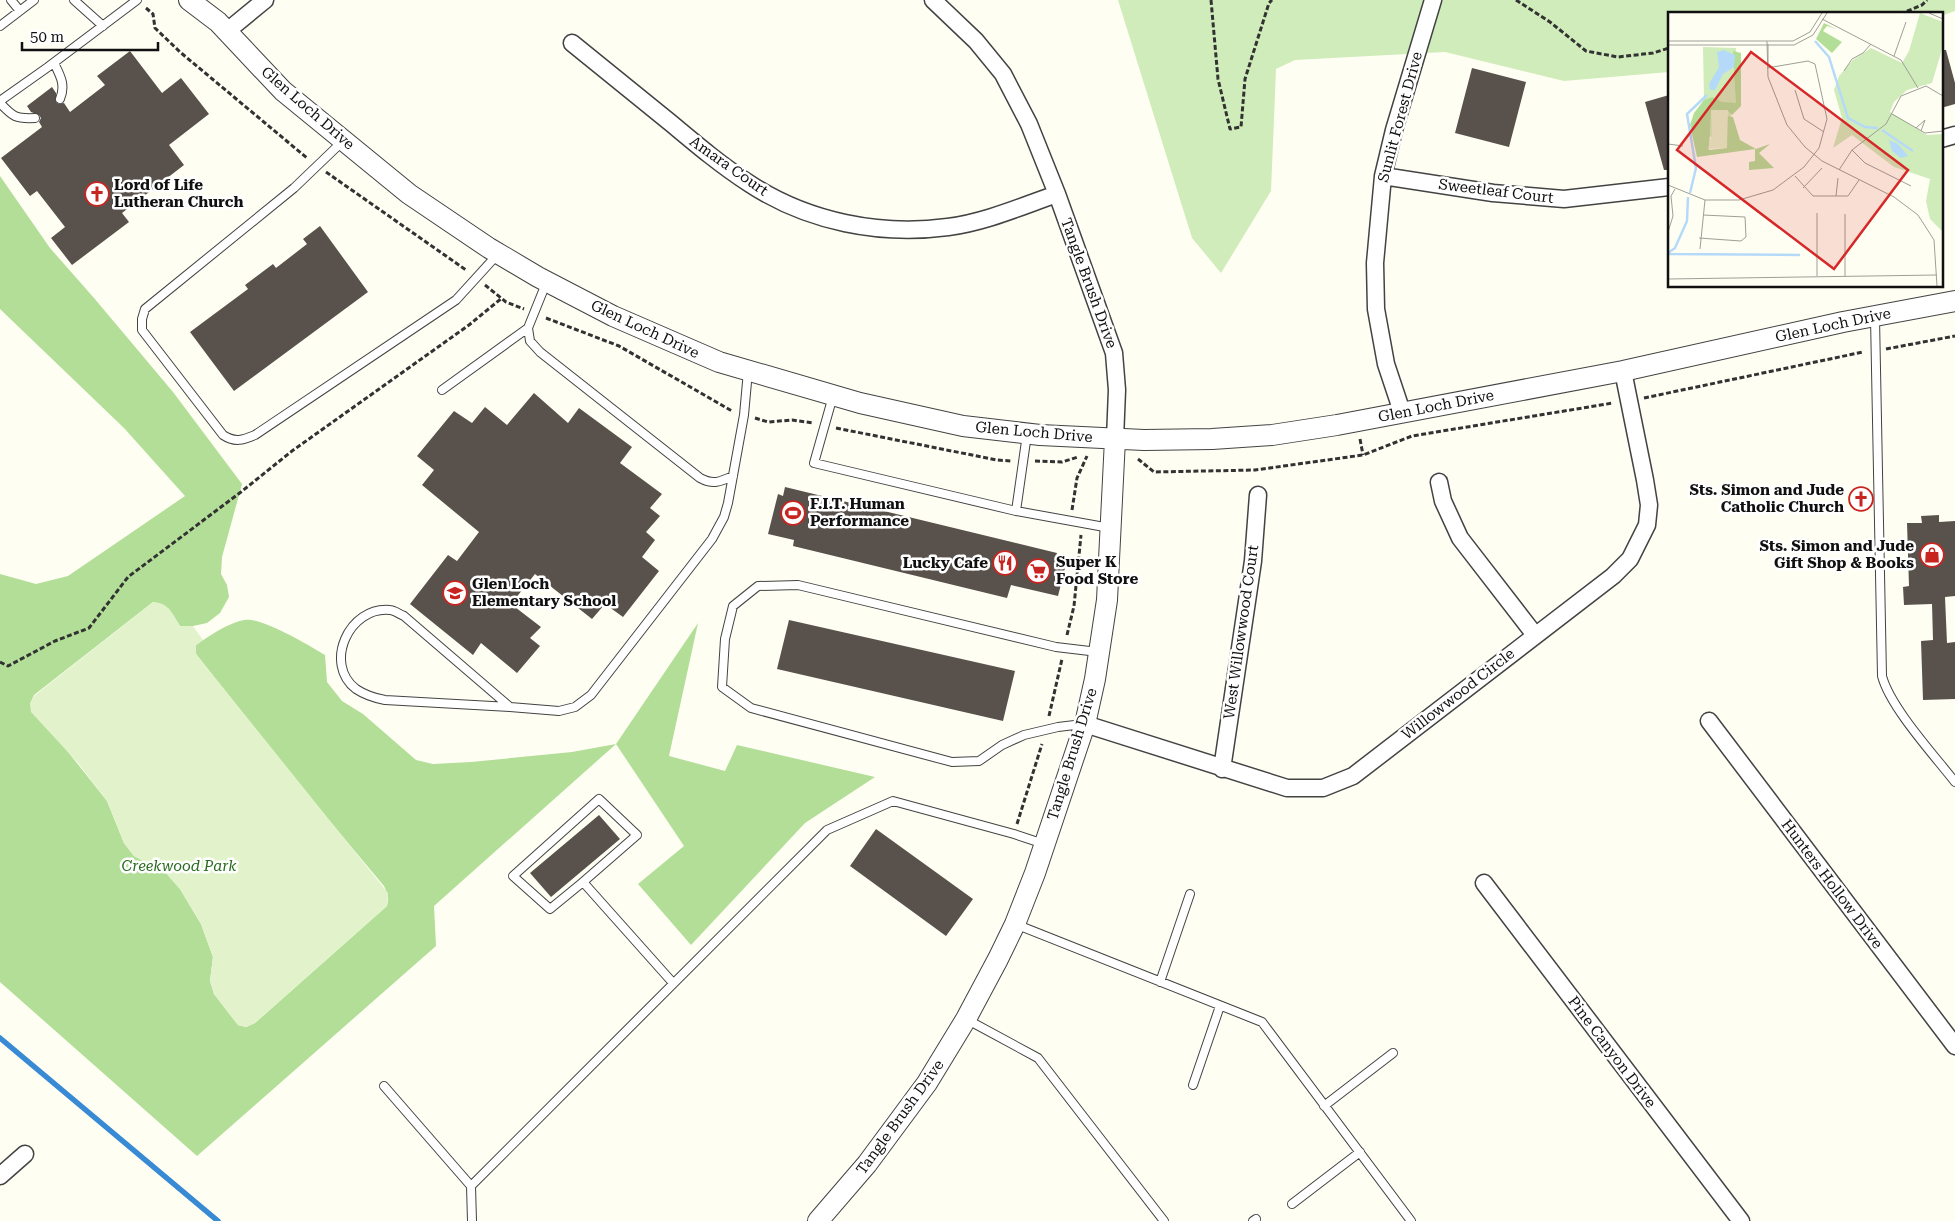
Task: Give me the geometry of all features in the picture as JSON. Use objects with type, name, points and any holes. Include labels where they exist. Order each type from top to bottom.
[{"type":"street","name":"Glen Loch Drive","points":[[190,0],[222,27],[284,91],[409,194],[498,253],[547,281],[613,316],[719,362],[833,396],[963,426],[1114,446],[1272,434],[1337,425],[1623,371],[1875,316],[1955,301]]},
{"type":"street","name":"Glen Loch Drive","points":[[207,0],[222,27]]},
{"type":"street","points":[[222,27],[265,0]]},
{"type":"street","name":"Tangle Brush Drive","points":[[818,1221],[867,1164],[922,1090],[966,1019],[1015,924],[1045,844],[1085,724],[1108,600],[1117,390],[1114,353],[1057,194],[1029,124],[1002,74],[976,41],[933,0]]},
{"type":"street","name":"Sunlit Forest Drive","points":[[1402,412],[1386,364],[1376,309],[1375,263],[1383,176],[1394,130],[1433,0]]},
{"type":"street","name":"Amara Court","points":[[572,43],[714,159],[751,185],[783,202],[819,217],[856,226],[905,230],[950,227],[991,217],[1057,194]]},
{"type":"street","points":[[1942,139],[1955,135]]},
{"type":"street","name":"Sweetleaf Court","points":[[1383,176],[1493,193],[1564,198],[1668,186]]},
{"type":"street","name":"Willowwood Circle","points":[[1085,724],[1222,769],[1287,788],[1323,788],[1353,776],[1613,576],[1630,559],[1647,525],[1648,505],[1645,480],[1623,371]]},
{"type":"street","points":[[1439,482],[1442,501],[1460,538],[1535,635]]},
{"type":"street","name":"West Willowwood Court","points":[[1222,769],[1253,560],[1258,495]]},
{"type":"street","name":"Hunters Hollow Drive","points":[[1708,721],[1955,1046]]},
{"type":"street","name":"Pine Canyon Drive","points":[[1484,883],[1741,1221]]},
{"type":"street","points":[[0,1176],[25,1154]]},
{"type":"lane","points":[[12,0],[20,11]]},
{"type":"lane","points":[[0,26],[34,0]]},
{"type":"lane","points":[[74,0],[103,26]]},
{"type":"lane","points":[[36,118],[18,119],[10,114],[0,102],[137,0]]},
{"type":"lane","points":[[54,63],[64,90],[60,98]]},
{"type":"lane","points":[[344,140],[294,188],[145,309],[142,319],[142,330],[223,435],[230,440],[241,441],[256,435],[456,300],[498,253]]},
{"type":"lane","points":[[547,281],[528,328],[530,341],[540,352],[686,470],[709,483],[716,483],[733,476]]},
{"type":"lane","points":[[1875,316],[1882,676],[1887,691],[1898,708],[1955,782]]},
{"type":"lane","points":[[442,390],[528,328]]},
{"type":"lane","points":[[510,707],[404,616],[391,609],[373,612],[355,622],[345,638],[342,656],[345,675],[355,688],[368,696],[384,700],[559,711],[575,707],[591,695],[712,539],[724,518],[744,414],[748,371]]},
{"type":"lane","points":[[833,396],[814,463],[1016,511],[1080,524],[1111,528]]},
{"type":"lane","points":[[1016,511],[1027,434]]},
{"type":"lane","points":[[1085,724],[1024,735],[1002,745],[979,761],[952,762],[751,708],[722,687],[725,639],[733,606],[758,586],[798,585],[1064,648],[1099,652]]},
{"type":"lane","points":[[600,799],[637,835],[582,882],[550,909],[513,876],[600,799]]},
{"type":"lane","points":[[471,1186],[826,830],[893,801],[1045,844]]},
{"type":"lane","points":[[582,882],[673,984]]},
{"type":"lane","points":[[1160,982],[1190,894]]},
{"type":"lane","points":[[1015,924],[1262,1022],[1411,1221]]},
{"type":"lane","points":[[1193,1085],[1220,1006]]},
{"type":"lane","points":[[966,1019],[1038,1058],[1164,1221]]},
{"type":"lane","points":[[1324,1106],[1393,1053]]},
{"type":"lane","points":[[384,1086],[471,1186],[472,1221]]},
{"type":"lane","points":[[1292,1204],[1360,1152]]},
{"type":"path","points":[[1211,0],[1218,79],[1230,129],[1241,127],[1245,79],[1269,3],[1272,0]]},
{"type":"path","points":[[1516,0],[1550,22],[1586,51],[1618,57],[1653,53],[1668,48]]},
{"type":"path","points":[[1905,12],[1922,5],[1927,0]]},
{"type":"path","points":[[0,662],[8,666],[54,641],[89,628],[128,577],[241,492],[292,450],[469,325],[502,298]]},
{"type":"path","points":[[1014,834],[1046,730],[1074,606],[1082,533],[1080,524],[1072,512],[1076,478],[1088,454],[1114,446],[1135,457],[1154,472],[1255,470],[1363,455],[1412,436],[1628,401],[1876,350],[1955,336]]},
{"type":"green space","points":[[1118,0],[1955,0],[1955,11],[1942,16],[1942,12],[1668,12],[1668,72],[1564,81],[1445,52],[1295,60],[1276,69],[1271,191],[1221,273],[1192,238]]},
{"type":"green space","points":[[0,176],[50,248],[173,392],[242,484],[222,557],[221,574],[227,585],[229,597],[220,613],[207,623],[180,626],[169,609],[153,602],[34,695],[30,704],[107,801],[124,843],[134,856],[166,873],[180,889],[201,924],[213,957],[210,981],[214,994],[238,1025],[246,1027],[255,1023],[387,906],[388,896],[384,886],[292,776],[196,654],[196,645],[225,627],[244,620],[252,620],[273,627],[308,645],[325,655],[327,682],[342,701],[363,714],[416,760],[433,764],[471,762],[572,752],[616,744],[434,906],[436,946],[197,1156],[0,982],[0,574],[36,584],[68,576],[185,496],[124,428],[0,309]]},
{"type":"green space","name":"Creekwood Park","points":[[153,602],[163,604],[172,613],[180,626],[193,626],[203,640],[196,645],[196,654],[388,893],[387,906],[255,1023],[246,1027],[238,1025],[214,994],[210,981],[213,957],[201,924],[180,889],[166,873],[134,856],[124,843],[107,801],[78,763],[31,712],[30,704],[34,696]]},
{"type":"green space","points":[[698,623],[669,756],[725,771],[737,745],[875,777],[805,823],[691,945],[638,884],[684,846],[616,744]]},
{"type":"building","points":[[1942,50],[1946,50],[1955,83],[1955,104],[1942,108]]},
{"type":"building","points":[[130,51],[162,93],[181,78],[209,114],[169,145],[184,165],[122,213],[129,222],[72,265],[51,238],[65,227],[37,191],[30,196],[1,158],[42,127],[39,122],[41,118],[39,115],[31,112],[27,106],[52,87],[56,93],[56,102],[59,104],[64,103],[70,112],[105,85],[97,76]]},
{"type":"building","points":[[1472,68],[1526,82],[1509,147],[1455,133]]},
{"type":"building","points":[[1668,95],[1668,170],[1664,170],[1645,102]]},
{"type":"building","points":[[320,226],[368,292],[234,391],[190,332],[248,289],[245,285],[273,264],[276,268],[307,244],[303,239]]},
{"type":"building","points":[[534,393],[568,423],[579,408],[632,447],[620,463],[662,494],[650,508],[660,516],[646,532],[655,540],[642,557],[659,571],[623,617],[605,604],[592,619],[535,574],[511,604],[541,627],[530,638],[540,646],[517,673],[481,643],[473,655],[410,604],[448,555],[457,561],[479,532],[422,485],[434,470],[417,456],[454,411],[472,423],[485,407],[507,425]]},
{"type":"building","points":[[785,487],[1057,553],[1055,562],[1066,564],[1058,596],[1011,585],[1007,598],[793,546],[794,540],[768,534],[778,494],[783,496]]},
{"type":"building","name":"Sts. Simon and Jude Gift Shop & Books","points":[[1939,515],[1939,522],[1955,521],[1955,596],[1945,597],[1947,643],[1955,642],[1955,699],[1923,700],[1921,641],[1933,640],[1932,604],[1904,605],[1903,587],[1909,586],[1907,523],[1922,523],[1921,516]]},
{"type":"building","points":[[789,620],[1015,671],[1003,721],[777,669]]},
{"type":"building","points":[[599,815],[620,839],[551,897],[530,873]]},
{"type":"building","points":[[876,829],[973,899],[946,936],[850,866]]},
{"type":"waterway","points":[[0,1038],[218,1221]]},
{"type":"place","name":"Lord of Life Lutheran Church","points":[[97,194]]},
{"type":"place","name":"Sts. Simon and Jude Catholic Church","points":[[1861,499]]},
{"type":"place","name":"F.I.T. Human Performance","points":[[793,513]]},
{"type":"place","name":"Sts. Simon and Jude Gift Shop & Books","points":[[1932,555]]},
{"type":"place","name":"Lucky Cafe","points":[[1005,563]]},
{"type":"place","name":"Super K Food Store","points":[[1038,571]]},
{"type":"place","name":"Glen Loch Elementary School","points":[[455,593]]}]
